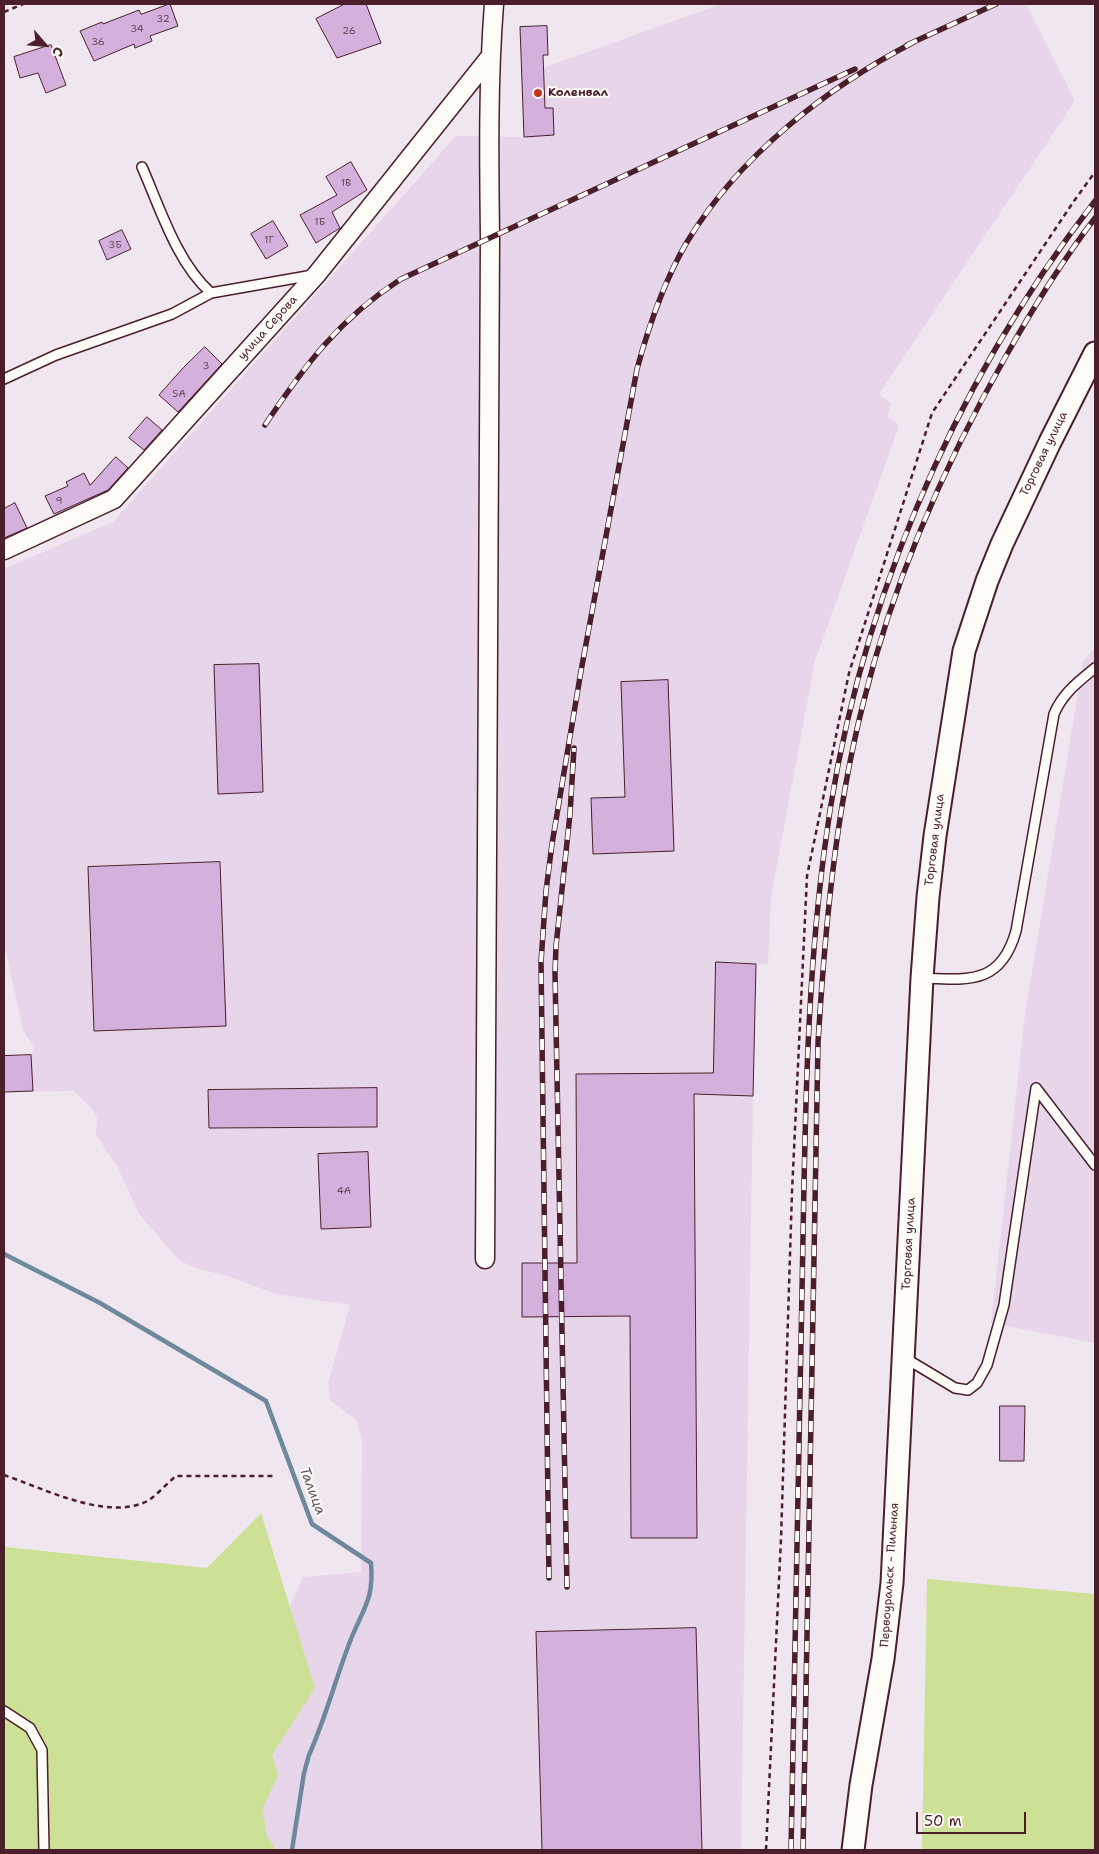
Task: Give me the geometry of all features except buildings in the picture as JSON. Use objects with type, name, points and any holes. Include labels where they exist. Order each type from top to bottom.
[{"type":"street","points":[[485,1259],[490,57],[494,4]]},
{"type":"street","name":"улица Серова","points":[[4,550],[114,499],[318,274],[490,57]]},
{"type":"street","name":"Торговая улица","points":[[904,1357],[922,978],[928,896],[934,836],[964,651],[987,580],[1002,544],[1095,353]]},
{"type":"street","name":"Первоуральск - Пильная","points":[[853,1850],[888,1622],[892,1583],[904,1357]]},
{"type":"lane","points":[[142,167],[170,232],[190,270],[200,284],[210,293]]},
{"type":"lane","points":[[4,379],[56,355],[172,314],[210,293],[318,274]]},
{"type":"lane","points":[[922,978],[963,980],[978,977],[1002,961],[1011,948],[1016,932],[1054,714],[1060,700],[1095,668]]},
{"type":"lane","points":[[904,1357],[956,1388],[968,1390],[977,1383],[987,1364],[1004,1305],[1036,1088],[1095,1165]]},
{"type":"lane","points":[[4,1711],[30,1728],[42,1750],[44,1850]]},
{"type":"path","points":[[4,12],[23,4]]},
{"type":"path","points":[[766,1850],[781,1548],[792,1192],[807,876],[849,673],[932,413],[1095,172]]},
{"type":"path","points":[[4,1475],[80,1502],[111,1509],[144,1503],[176,1476],[273,1476]]},
{"type":"shaded area","points":[[721,4],[1026,4],[1075,101],[879,394],[891,403],[887,418],[893,420],[899,426],[815,661],[771,897],[768,964],[756,964],[741,1850],[208,1850],[285,1617],[303,1577],[361,1572],[362,1442],[357,1421],[330,1400],[328,1383],[350,1305],[276,1294],[230,1277],[193,1267],[179,1260],[139,1214],[117,1166],[96,1135],[97,1118],[92,1109],[74,1091],[4,1092],[4,1056],[31,1055],[34,1048],[23,1030],[4,943],[4,569],[113,522],[456,136],[524,137],[553,135],[553,108],[545,108],[543,68]]},
{"type":"shaded area","points":[[1095,647],[1095,1343],[991,1323],[1025,1014],[1083,662]]},
{"type":"green space","points":[[261,1513],[315,1688],[272,1755],[278,1775],[263,1808],[266,1834],[276,1850],[4,1850],[5,1547],[207,1568]]},
{"type":"green space","points":[[927,1579],[1095,1594],[1095,1850],[922,1850]]},
{"type":"waterway","name":"Талица","points":[[4,1254],[100,1303],[266,1401],[312,1524],[371,1563],[371,1586],[367,1602],[351,1639],[304,1773],[292,1850]]},
{"type":"railway","points":[[907,45],[996,4]]},
{"type":"railway","points":[[549,1578],[541,962],[546,891],[581,671],[637,369],[658,304],[671,272],[687,242],[708,211],[732,181],[758,153],[817,103],[881,60],[914,42]]},
{"type":"railway","points":[[265,425],[294,382],[325,344],[359,310],[401,279],[855,69]]},
{"type":"railway","points":[[791,1850],[809,1017],[824,853],[838,765],[858,678],[884,593],[916,509],[953,428],[996,349],[1043,273],[1095,201]]},
{"type":"railway","points":[[803,1850],[818,1043],[828,915],[845,788],[863,704],[889,613],[941,482],[983,397],[1016,338],[1059,268],[1095,218]]},
{"type":"railway","points":[[567,1587],[555,973],[556,946],[570,814],[574,748]]},
{"type":"place","name":"Коленвал","points":[[538,93]]}]
